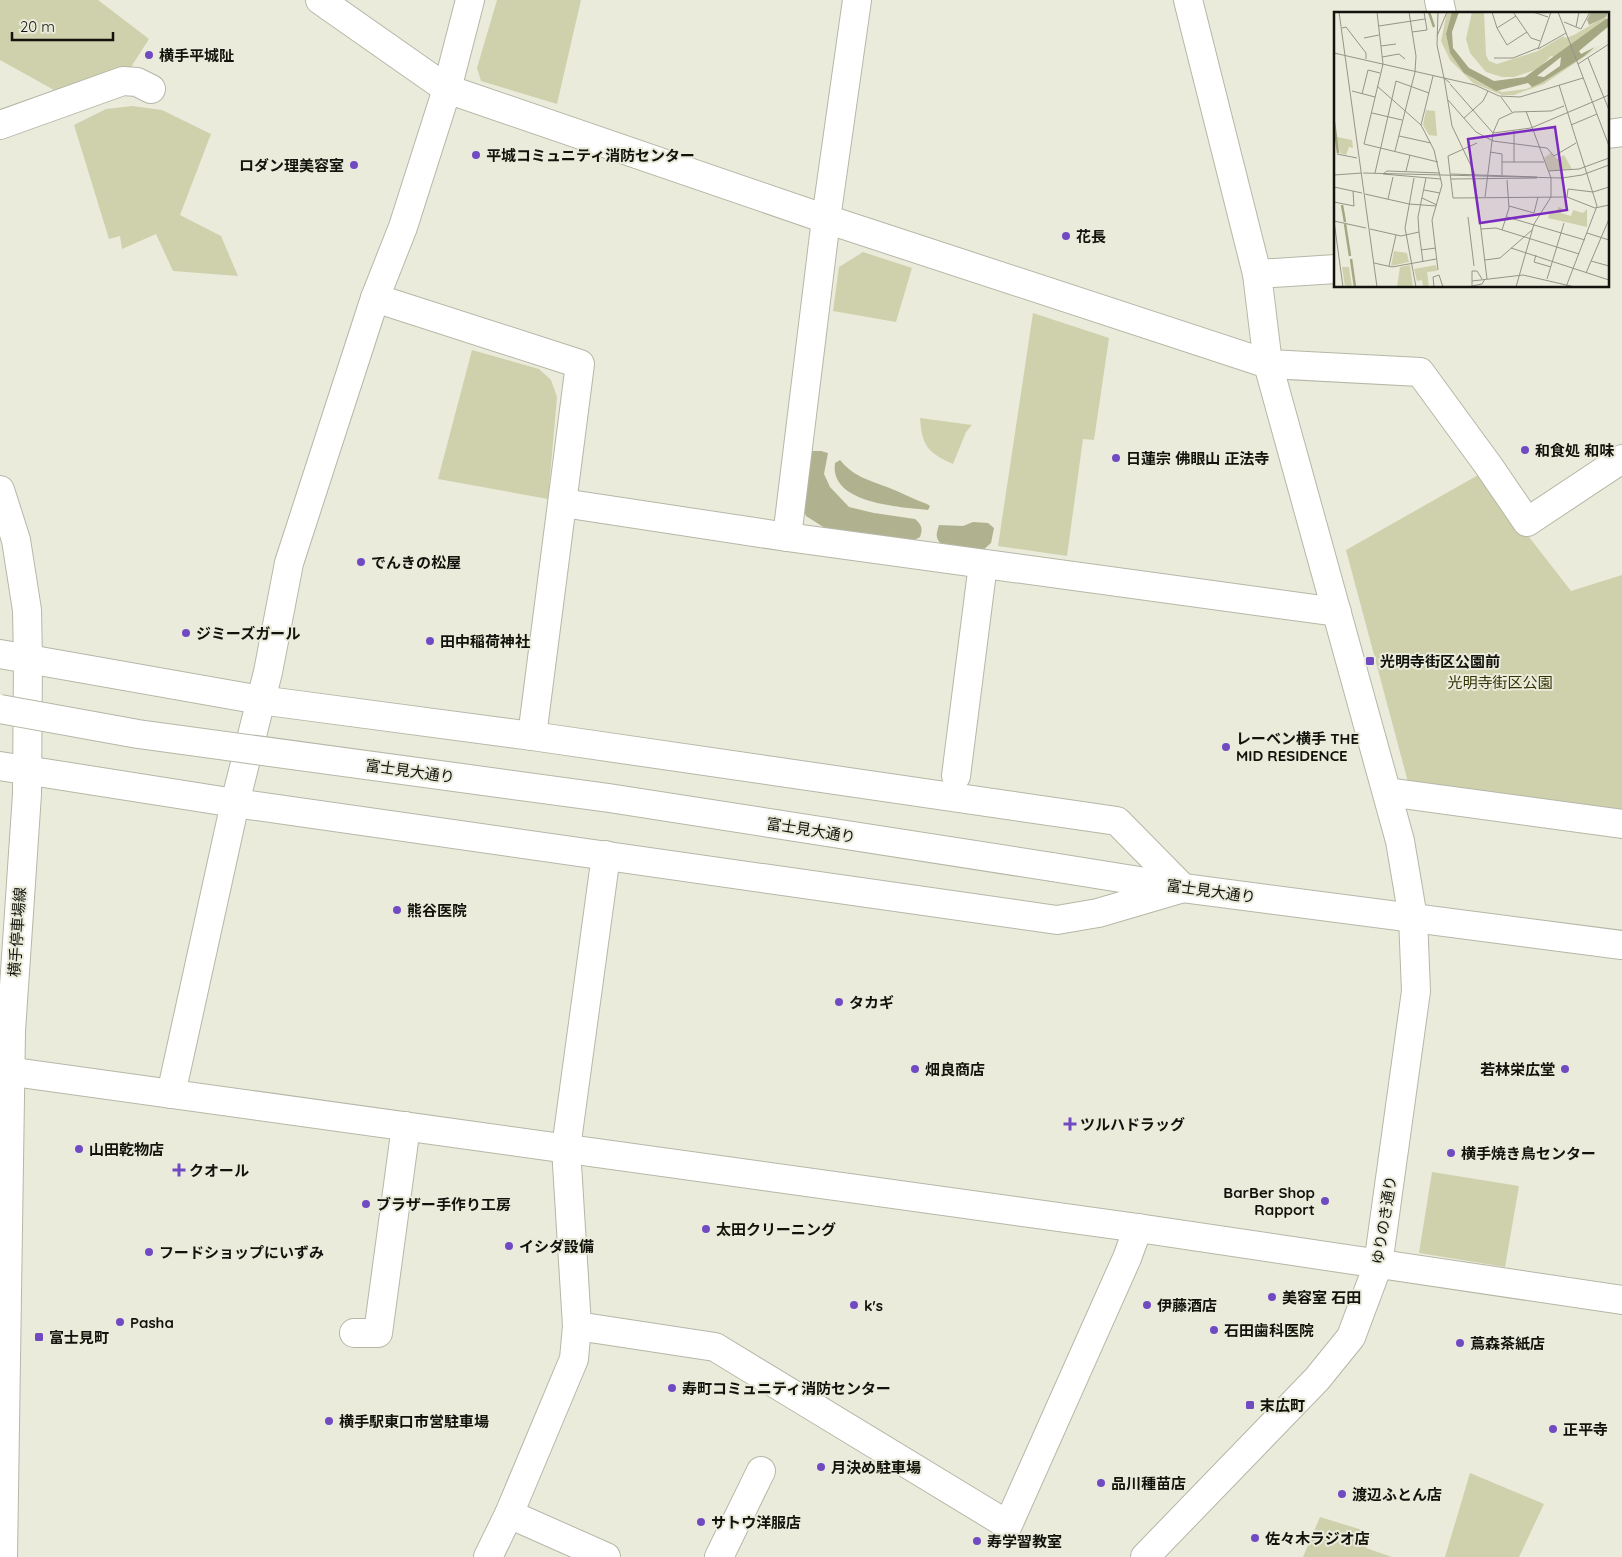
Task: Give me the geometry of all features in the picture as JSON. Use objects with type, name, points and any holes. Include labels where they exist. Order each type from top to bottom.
[{"type":"street","points":[[320,0],[447,89],[826,219],[1268,364],[1420,372],[1527,522],[1622,458]]},
{"type":"street","points":[[171,1094],[235,803],[268,672],[289,563],[375,298],[403,227],[447,89],[470,0]]},
{"type":"street","points":[[788,537],[826,219],[857,0]]},
{"type":"street","name":"ゆりのき通り","points":[[1145,1557],[1318,1379],[1351,1337],[1378,1265],[1416,991],[1413,918],[1400,841],[1268,364],[1257,274],[1188,0]]},
{"type":"street","points":[[0,125],[123,81],[137,82],[151,89]]},
{"type":"street","points":[[1257,274],[1334,269]]},
{"type":"street","points":[[375,298],[580,364],[532,736]]},
{"type":"street","name":"横手停車場線","points":[[0,490],[16,540],[27,610],[28,659],[27,769],[11,1030],[5,1071],[3,1557]]},
{"type":"street","points":[[563,503],[788,537],[1337,612]]},
{"type":"street","points":[[956,776],[983,564]]},
{"type":"street","points":[[0,654],[260,700],[532,736],[1117,821],[1183,888],[1098,913],[1057,920],[235,803],[0,766]]},
{"type":"street","name":"富士見大通り","points":[[0,709],[138,734],[609,798],[1183,888],[1622,945]]},
{"type":"street","points":[[1387,792],[1622,824]]},
{"type":"street","points":[[488,1557],[509,1514],[574,1359],[577,1326],[566,1148],[606,856]]},
{"type":"street","points":[[5,1071],[1138,1228],[1622,1300]]},
{"type":"street","points":[[354,1333],[378,1333],[406,1126]]},
{"type":"street","points":[[577,1326],[715,1347],[1008,1525],[1123,1267],[1138,1228]]},
{"type":"street","points":[[719,1557],[761,1471]]},
{"type":"street","points":[[509,1514],[606,1557]]},
{"type":"green space","points":[[0,0],[98,0],[149,39],[131,67],[54,90],[0,60]]},
{"type":"green space","points":[[497,0],[581,0],[557,104],[481,81],[477,68]]},
{"type":"green space","points":[[132,106],[162,110],[211,134],[180,215],[221,236],[238,276],[173,271],[156,234],[122,249],[120,236],[109,239],[74,125],[106,109]]},
{"type":"green space","points":[[863,252],[912,268],[896,322],[833,311],[839,267]]},
{"type":"green space","points":[[1033,313],[1109,338],[1094,440],[1083,439],[1067,556],[998,546]]},
{"type":"green space","points":[[472,350],[539,369],[551,380],[557,397],[548,499],[438,479]]},
{"type":"green space","points":[[920,418],[972,425],[966,432],[953,464],[932,452],[928,447],[922,435]]},
{"type":"green space","points":[[811,451],[828,453],[824,474],[830,487],[849,507],[915,519],[921,527],[920,537],[907,544],[828,530],[806,516],[802,505]]},
{"type":"green space","points":[[840,460],[861,477],[927,504],[930,506],[928,510],[885,505],[855,495],[843,487],[836,477],[835,463]]},
{"type":"green space","name":"光明寺街区公園","points":[[1480,474],[1571,591],[1622,575],[1622,812],[1409,786],[1346,550]]},
{"type":"green space","points":[[973,522],[988,523],[994,528],[991,543],[981,552],[942,545],[937,538],[939,525],[963,526]]},
{"type":"green space","points":[[1432,1172],[1519,1186],[1505,1267],[1419,1253]]},
{"type":"green space","points":[[1470,1473],[1544,1504],[1519,1557],[1445,1557]]},
{"type":"green space","points":[[1320,1517],[1372,1533],[1366,1548],[1392,1557],[1303,1557]]},
{"type":"place","name":"横手平城阯","points":[[149,55]]},
{"type":"place","name":"平城コミュニティ消防センター","points":[[476,155]]},
{"type":"place","name":"ロダン理美容室","points":[[354,165]]},
{"type":"place","name":"花長","points":[[1066,236]]},
{"type":"place","name":"和食処 和味","points":[[1525,450]]},
{"type":"place","name":"日蓮宗 佛眼山 正法寺","points":[[1116,458]]},
{"type":"place","name":"でんきの松屋","points":[[361,562]]},
{"type":"place","name":"ジミーズガール","points":[[186,633]]},
{"type":"place","name":"田中稲荷神社","points":[[430,641]]},
{"type":"place","name":"光明寺街区公園前","points":[[1370,661]]},
{"type":"place","name":"レーベン横手 THE MID RESIDENCE","points":[[1226,747]]},
{"type":"place","name":"熊谷医院","points":[[397,910]]},
{"type":"place","name":"タカギ","points":[[839,1002]]},
{"type":"place","name":"畑良商店","points":[[915,1069]]},
{"type":"place","name":"若林栄広堂","points":[[1565,1069]]},
{"type":"place","name":"ツルハドラッグ","points":[[1070,1124]]},
{"type":"place","name":"山田乾物店","points":[[79,1149]]},
{"type":"place","name":"横手焼き鳥センター","points":[[1451,1153]]},
{"type":"place","name":"クオール","points":[[179,1170]]},
{"type":"place","name":"BarBer Shop Rapport","points":[[1325,1201]]},
{"type":"place","name":"ブラザー手作り工房","points":[[366,1204]]},
{"type":"place","name":"太田クリーニング","points":[[706,1229]]},
{"type":"place","name":"イシダ設備","points":[[509,1246]]},
{"type":"place","name":"フードショップにいずみ","points":[[149,1252]]},
{"type":"place","name":"美容室 石田","points":[[1272,1297]]},
{"type":"place","name":"k's","points":[[854,1305]]},
{"type":"place","name":"伊藤酒店","points":[[1147,1305]]},
{"type":"place","name":"Pasha","points":[[120,1322]]},
{"type":"place","name":"石田歯科医院","points":[[1214,1330]]},
{"type":"place","name":"富士見町","points":[[39,1337]]},
{"type":"place","name":"蔦森茶紙店","points":[[1460,1343]]},
{"type":"place","name":"寿町コミュニティ消防センター","points":[[672,1388]]},
{"type":"place","name":"末広町","points":[[1250,1405]]},
{"type":"place","name":"横手駅東口市営駐車場","points":[[329,1421]]},
{"type":"place","name":"正平寺","points":[[1553,1429]]},
{"type":"place","name":"月決め駐車場","points":[[821,1467]]},
{"type":"place","name":"品川種苗店","points":[[1101,1483]]},
{"type":"place","name":"渡辺ふとん店","points":[[1342,1494]]},
{"type":"place","name":"サトウ洋服店","points":[[701,1522]]},
{"type":"place","name":"佐々木ラジオ店","points":[[1255,1538]]},
{"type":"place","name":"寿学習教室","points":[[977,1541]]}]
